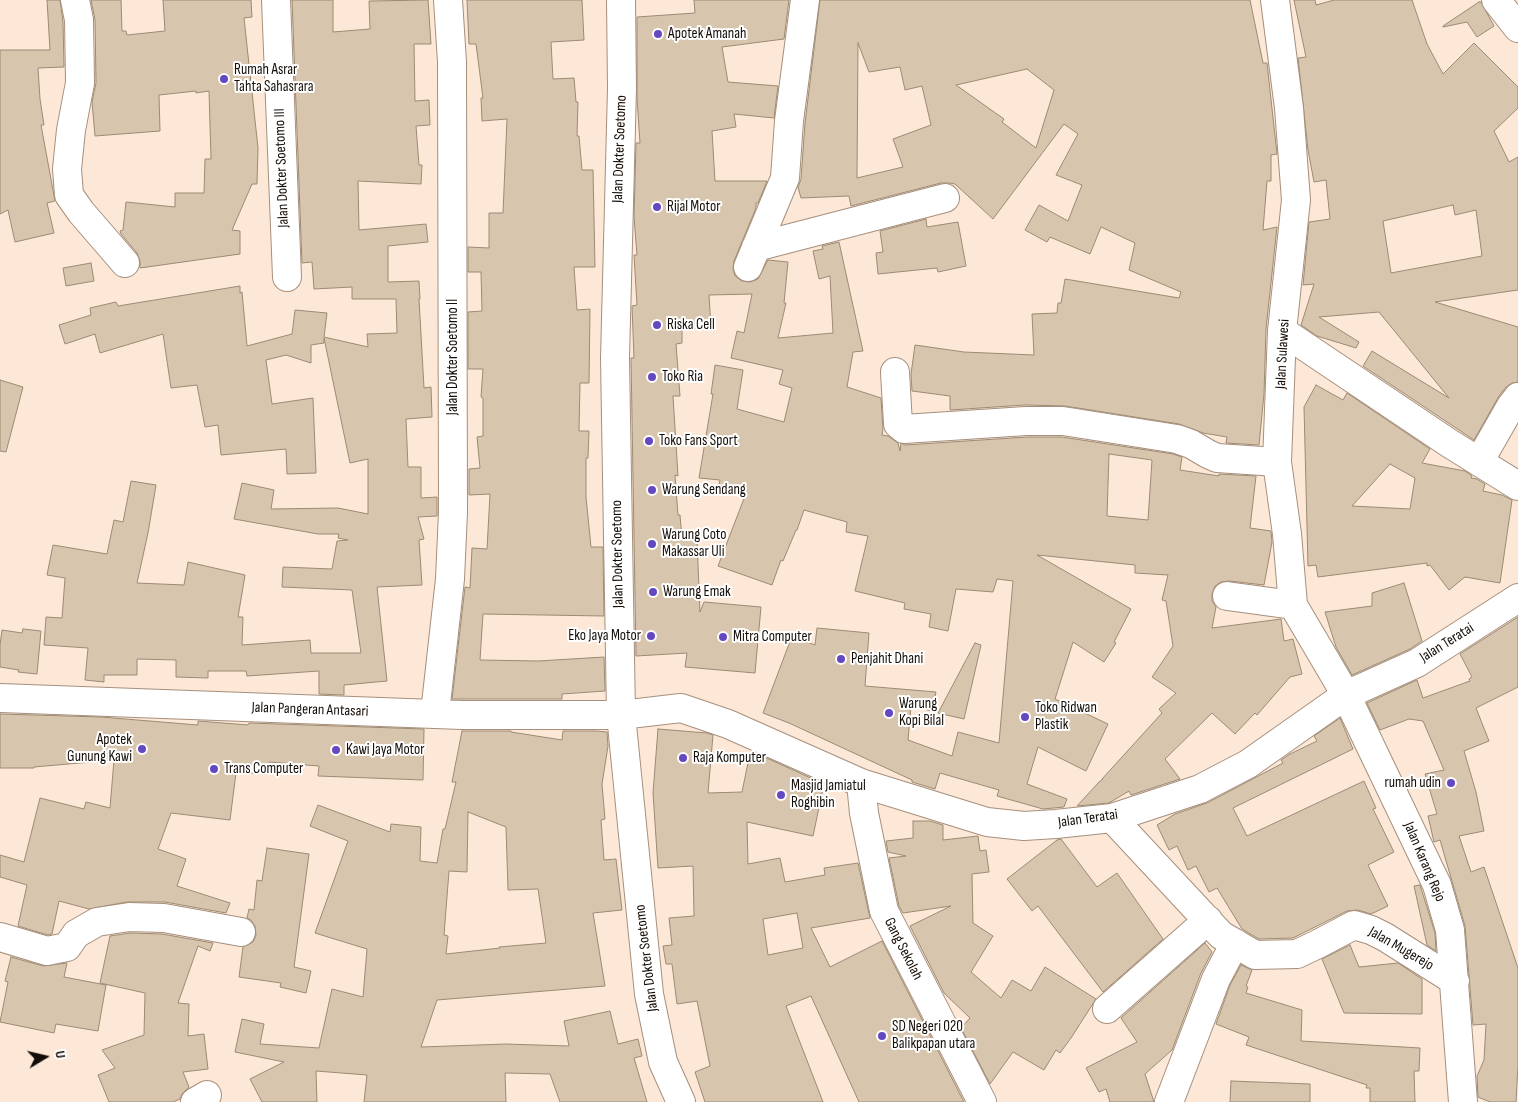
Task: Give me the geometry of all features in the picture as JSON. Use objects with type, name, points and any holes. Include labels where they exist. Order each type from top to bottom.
[{"type":"street","points":[[76,0],[80,84],[66,169],[70,195],[81,212],[125,263]]},
{"type":"street","name":"Jalan Dokter Soetomo III","points":[[276,0],[287,277]]},
{"type":"street","name":"Jalan Dokter Soetomo II","points":[[435,713],[450,579],[453,512],[452,72],[448,0]]},
{"type":"street","name":"Jalan Dokter Soetomo","points":[[621,0],[622,88],[614,358],[621,715],[649,994],[663,1062],[681,1102]]},
{"type":"street","points":[[805,0],[789,121],[784,178],[752,257],[945,198]]},
{"type":"street","name":"Jalan Sulawesi","points":[[1275,0],[1289,108],[1296,200],[1282,331],[1277,462],[1287,534],[1293,605],[1346,695]]},
{"type":"street","points":[[1496,0],[1518,28]]},
{"type":"street","points":[[1282,331],[1518,486]]},
{"type":"street","points":[[895,372],[898,424],[904,429],[1026,421],[1072,422],[1177,439],[1217,458],[1277,462]]},
{"type":"street","points":[[1479,462],[1518,397]]},
{"type":"street","points":[[1227,596],[1293,605]]},
{"type":"street","name":"Jalan Teratai","points":[[621,715],[681,708],[728,724],[861,783],[987,822],[1024,826],[1112,818],[1200,789],[1248,764],[1346,695],[1417,662],[1518,598]]},
{"type":"street","name":"Jalan Karang Rejo","points":[[1346,695],[1438,885],[1450,930],[1463,1102]]},
{"type":"street","name":"Jalan Pangeran Antasari","points":[[0,698],[462,715],[621,715]]},
{"type":"street","name":"Gang Sekolah","points":[[861,783],[864,813],[884,911],[982,1102]]},
{"type":"street","name":"Jalan Mugerejo","points":[[1112,818],[1221,934],[1255,955],[1297,954],[1354,925],[1385,937],[1454,981]]},
{"type":"street","points":[[0,937],[47,951],[67,947],[76,934],[97,922],[128,917],[164,918],[241,932]]},
{"type":"street","points":[[1107,1009],[1208,920]]},
{"type":"street","points":[[1169,1102],[1216,979],[1235,943]]},
{"type":"building","points":[[47,0],[60,0],[63,22],[64,67],[38,68],[44,125],[41,125],[55,201],[47,203],[54,233],[15,242],[8,210],[0,214],[0,50],[50,50]]},
{"type":"building","points":[[91,0],[121,0],[122,31],[126,31],[127,35],[165,31],[163,0],[251,0],[252,17],[244,18],[258,148],[257,184],[252,184],[232,230],[240,231],[240,254],[140,268],[137,253],[120,231],[123,230],[126,202],[175,207],[175,193],[204,193],[205,159],[211,159],[209,91],[159,95],[160,131],[95,136],[92,102],[96,83],[95,20]]},
{"type":"building","points":[[292,0],[333,0],[333,32],[370,29],[369,1],[428,0],[431,44],[414,44],[415,101],[429,100],[430,125],[416,126],[419,165],[422,165],[421,184],[358,181],[359,230],[426,224],[428,242],[388,246],[388,282],[419,281],[424,388],[431,387],[432,417],[406,419],[408,467],[421,467],[421,498],[437,497],[437,516],[418,517],[424,539],[419,540],[422,585],[377,587],[387,681],[344,685],[344,695],[319,694],[319,671],[247,676],[246,671],[208,671],[208,678],[176,677],[176,660],[137,659],[137,675],[104,675],[104,682],[85,680],[88,648],[44,645],[46,617],[62,618],[65,578],[47,575],[53,545],[107,554],[114,520],[123,522],[131,481],[156,485],[137,583],[184,585],[188,562],[245,575],[238,617],[243,617],[242,645],[310,640],[311,653],[361,653],[352,590],[282,587],[283,567],[332,569],[337,541],[348,540],[338,538],[339,534],[318,534],[234,519],[242,483],[274,490],[271,509],[338,508],[368,514],[368,459],[350,463],[324,338],[324,343],[311,345],[311,363],[286,355],[266,360],[272,404],[313,398],[316,473],[287,474],[286,449],[221,455],[218,425],[205,427],[197,385],[171,388],[163,334],[100,353],[95,334],[65,344],[59,325],[91,315],[90,308],[116,302],[118,306],[240,286],[247,346],[292,334],[295,310],[327,313],[324,337],[368,347],[367,334],[397,333],[396,299],[352,299],[352,287],[314,289],[312,262],[302,263]]},
{"type":"building","points":[[467,0],[582,0],[584,40],[551,42],[553,79],[574,78],[576,102],[578,102],[577,136],[579,136],[582,170],[593,170],[595,267],[574,267],[577,310],[590,309],[589,383],[580,383],[579,431],[589,431],[588,458],[586,458],[586,497],[591,547],[603,547],[604,616],[483,614],[480,660],[538,661],[604,657],[605,691],[562,694],[562,699],[452,699],[465,587],[470,588],[472,548],[487,549],[490,494],[469,495],[469,469],[480,468],[477,437],[483,436],[483,398],[481,397],[483,369],[468,369],[468,312],[482,311],[481,272],[468,272],[468,247],[489,248],[489,213],[503,213],[507,119],[482,121],[481,98],[483,98],[476,44],[469,44]]},
{"type":"building","points":[[694,0],[789,0],[784,39],[722,47],[728,82],[778,86],[774,118],[734,114],[736,127],[712,131],[715,181],[767,181],[758,203],[756,203],[756,208],[734,261],[733,269],[735,276],[742,281],[750,282],[758,279],[768,260],[788,262],[784,303],[786,303],[778,338],[833,333],[830,276],[819,279],[813,251],[823,249],[822,246],[839,242],[863,351],[853,352],[847,387],[881,398],[882,435],[888,436],[898,443],[900,451],[901,443],[905,445],[1027,437],[1062,437],[1173,454],[1182,457],[1180,470],[1219,476],[1219,474],[1256,476],[1250,528],[1271,531],[1272,542],[1264,585],[1229,581],[1221,582],[1215,586],[1212,601],[1216,607],[1212,628],[1281,619],[1284,641],[1293,639],[1302,674],[1290,677],[1257,715],[1255,713],[1235,734],[1212,713],[1165,759],[1180,779],[1131,795],[1129,791],[1109,803],[1077,806],[1162,713],[1159,709],[1176,693],[1152,677],[1173,646],[1166,601],[1162,600],[1168,575],[1135,573],[1135,565],[1037,555],[1131,609],[1114,642],[1116,643],[1104,662],[1073,642],[1055,699],[1108,724],[1086,771],[1038,747],[1027,784],[1067,799],[1064,807],[1043,809],[997,796],[999,790],[940,773],[935,789],[912,782],[912,780],[789,723],[763,713],[792,636],[815,645],[817,628],[869,633],[865,686],[936,692],[932,711],[911,706],[908,740],[952,756],[958,732],[999,743],[1013,581],[997,579],[993,592],[956,589],[948,631],[929,627],[931,614],[904,609],[905,603],[855,591],[868,536],[846,532],[847,522],[804,510],[783,561],[781,560],[772,585],[718,566],[745,496],[718,489],[720,480],[699,478],[713,394],[711,394],[715,365],[743,370],[737,409],[784,422],[792,388],[779,384],[783,370],[731,358],[737,331],[744,333],[752,294],[709,295],[711,327],[682,329],[682,343],[676,344],[680,396],[673,396],[678,476],[675,475],[678,515],[680,515],[682,539],[697,540],[700,612],[704,602],[761,607],[755,673],[685,667],[687,653],[636,656],[631,358],[634,358],[632,306],[637,305],[634,255],[637,255],[634,217],[636,143],[640,143],[637,98],[637,17],[695,13]],"holes":[[[1109,454],[1152,460],[1148,520],[1107,516]]]},
{"type":"building","points":[[820,0],[1250,0],[1263,63],[1267,63],[1277,154],[1271,155],[1271,181],[1267,181],[1263,230],[1277,227],[1266,329],[1264,394],[1259,445],[1226,443],[1227,437],[1203,433],[1179,424],[1065,406],[1025,405],[950,410],[950,396],[912,391],[911,374],[915,345],[964,352],[1034,355],[1032,314],[1057,313],[1058,303],[1061,303],[1065,279],[1179,298],[1181,292],[1129,270],[1135,243],[1101,227],[1090,254],[1050,237],[1047,242],[1025,230],[1039,205],[1068,221],[1082,185],[1056,175],[1078,134],[1064,124],[993,219],[955,184],[949,183],[941,183],[851,206],[849,196],[801,198],[798,187],[801,179],[805,123]],"holes":[[[858,43],[869,72],[900,67],[905,90],[922,86],[931,125],[893,139],[903,167],[857,178]],[[1027,69],[1054,90],[1036,148],[1002,122],[1004,119],[956,85]]]},
{"type":"building","points":[[1294,0],[1315,0],[1316,5],[1334,0],[1412,0],[1427,44],[1443,74],[1474,43],[1518,87],[1518,108],[1494,131],[1509,162],[1518,157],[1518,290],[1435,302],[1518,327],[1518,382],[1506,387],[1499,396],[1474,440],[1363,366],[1372,351],[1449,398],[1379,312],[1319,317],[1359,342],[1356,348],[1317,336],[1301,325],[1314,284],[1303,285],[1309,222],[1330,219],[1326,180],[1314,182],[1308,150],[1298,58],[1306,57]],"holes":[[[1453,205],[1455,215],[1476,210],[1482,256],[1391,273],[1383,221]]]},
{"type":"building","points":[[1481,2],[1494,26],[1477,37],[1467,22],[1443,27],[1443,26]]},
{"type":"building","points":[[926,219],[927,227],[958,222],[966,266],[938,272],[937,268],[878,274],[876,253],[883,252],[880,231]]},
{"type":"building","points":[[91,263],[94,281],[66,286],[63,268]]},
{"type":"building","points":[[0,380],[23,387],[6,452],[0,451]]},
{"type":"building","points":[[1316,385],[1343,400],[1347,393],[1430,449],[1422,463],[1465,471],[1472,476],[1471,478],[1485,484],[1483,491],[1502,495],[1512,500],[1500,583],[1465,577],[1449,590],[1430,565],[1427,566],[1427,563],[1318,577],[1316,565],[1308,566],[1304,407]],"holes":[[[1390,464],[1415,478],[1410,509],[1352,506]]]},
{"type":"building","points":[[1404,583],[1422,641],[1410,649],[1352,675],[1336,647],[1325,612],[1372,606],[1372,593]]},
{"type":"building","points":[[1518,617],[1518,687],[1476,708],[1489,741],[1464,751],[1476,792],[1484,831],[1459,836],[1471,872],[1484,867],[1518,968],[1516,1102],[1490,1102],[1478,1097],[1477,1076],[1484,1060],[1486,1024],[1473,1025],[1465,926],[1440,840],[1434,842],[1428,816],[1437,814],[1425,774],[1444,770],[1423,721],[1409,719],[1380,730],[1367,703],[1417,680],[1423,698],[1470,681],[1469,679],[1472,677],[1460,654]]},
{"type":"building","points":[[23,629],[41,631],[37,674],[18,672],[19,670],[0,667],[2,630],[22,633]]},
{"type":"building","points":[[975,643],[981,645],[964,719],[938,713]]},
{"type":"building","points":[[0,714],[101,717],[198,725],[198,721],[248,725],[249,723],[424,729],[423,780],[318,776],[319,766],[269,762],[268,774],[233,772],[236,773],[230,820],[171,813],[158,849],[186,859],[177,886],[230,903],[226,913],[165,902],[127,902],[89,909],[59,901],[52,934],[48,935],[18,926],[27,885],[0,877],[0,855],[24,862],[40,798],[84,809],[86,802],[110,808],[114,760],[34,768],[0,768]]},
{"type":"building","points":[[1340,718],[1353,749],[1233,808],[1247,836],[1364,781],[1376,808],[1373,809],[1394,852],[1368,865],[1388,906],[1371,914],[1358,910],[1347,911],[1293,938],[1259,939],[1242,929],[1217,888],[1209,892],[1196,866],[1188,870],[1177,846],[1169,850],[1157,825],[1175,814],[1207,803],[1283,763],[1281,760],[1290,754],[1317,741],[1314,736]]},
{"type":"building","points":[[658,729],[713,735],[708,793],[742,792],[750,753],[760,755],[824,784],[813,836],[747,822],[748,864],[780,858],[785,882],[825,875],[824,868],[858,863],[870,918],[811,928],[830,967],[882,941],[964,1102],[859,1102],[811,996],[786,1006],[823,1102],[705,1102],[695,1072],[710,1066],[697,1001],[677,1004],[672,964],[666,964],[663,946],[672,945],[669,918],[694,916],[693,866],[658,868],[653,793]],"holes":[[[797,913],[803,948],[768,955],[763,919]]]},
{"type":"building","points":[[462,731],[511,731],[562,740],[563,731],[607,732],[608,746],[602,784],[605,819],[601,820],[604,860],[616,859],[622,910],[593,913],[605,986],[437,1000],[421,1047],[506,1044],[569,1046],[564,1021],[610,1011],[618,1044],[638,1039],[642,1056],[634,1058],[647,1102],[560,1102],[550,1074],[505,1073],[506,1102],[364,1102],[367,1075],[316,1071],[317,1102],[262,1102],[250,1079],[284,1062],[235,1052],[242,1019],[264,1024],[260,1044],[319,1048],[332,989],[363,997],[367,949],[315,933],[348,841],[310,826],[318,805],[390,832],[391,824],[421,827],[420,861],[437,863],[443,829],[445,829],[456,782],[452,782]],"holes":[[[468,812],[506,827],[508,890],[538,889],[546,943],[446,954],[448,936],[444,935],[449,871],[467,872]]]},
{"type":"building","points":[[913,821],[930,821],[943,825],[943,840],[978,836],[980,851],[986,850],[989,872],[972,874],[973,923],[993,936],[971,972],[1001,998],[1012,980],[1031,991],[1045,967],[1096,999],[1071,1038],[1060,1053],[1056,1050],[1044,1070],[1013,1052],[990,1084],[961,1028],[970,1018],[944,993],[910,926],[951,906],[903,913],[899,906],[889,858],[906,856],[888,852],[886,841],[913,838]]},
{"type":"building","points":[[1061,839],[1097,887],[1117,873],[1163,939],[1103,992],[1038,906],[1032,911],[1007,879],[1057,840]]},
{"type":"building","points":[[267,848],[309,854],[294,967],[311,971],[306,993],[280,987],[281,983],[239,977],[243,947],[253,942],[256,935],[255,926],[247,918],[249,909],[254,910],[257,880],[262,881]]},
{"type":"building","points":[[1420,885],[1435,933],[1436,951],[1427,945],[1414,886]]},
{"type":"building","points":[[130,933],[162,934],[213,943],[210,951],[198,946],[178,1003],[189,1004],[188,1036],[204,1034],[208,1069],[183,1072],[189,1087],[180,1099],[173,1102],[109,1102],[98,1075],[115,1068],[102,1050],[144,1035],[145,993],[100,983],[110,936]]},
{"type":"building","points":[[1205,943],[1212,952],[1201,973],[1172,1050],[1145,1074],[1154,1102],[1110,1102],[1106,1089],[1099,1092],[1086,1068],[1137,1042],[1121,1018]]},
{"type":"building","points":[[1350,945],[1359,967],[1398,963],[1422,979],[1422,1014],[1344,1013],[1322,959]]},
{"type":"building","points":[[11,957],[43,966],[67,963],[64,977],[106,985],[98,1031],[56,1024],[54,1033],[0,1022],[8,982],[5,981]]},
{"type":"building","points":[[1241,965],[1252,970],[1246,986],[1248,987],[1246,993],[1302,1010],[1301,1041],[1420,1048],[1419,1071],[1414,1071],[1415,1102],[1370,1102],[1370,1088],[1366,1088],[1367,1085],[1246,1045],[1249,1037],[1216,1024],[1230,985]]},
{"type":"building","points":[[1231,1081],[1310,1084],[1310,1102],[1230,1102]]},
{"type":"place","name":"Apotek Amanah","points":[[658,34]]},
{"type":"place","name":"Rumah Asrar Tahta Sahasrara","points":[[224,79]]},
{"type":"place","name":"Rijal Motor","points":[[657,207]]},
{"type":"place","name":"Riska Cell","points":[[657,325]]},
{"type":"place","name":"Toko Ria","points":[[652,377]]},
{"type":"place","name":"Toko Fans Sport","points":[[649,441]]},
{"type":"place","name":"Warung Sendang","points":[[652,490]]},
{"type":"place","name":"Warung Coto Makassar Uli","points":[[652,544]]},
{"type":"place","name":"Warung Emak","points":[[653,592]]},
{"type":"place","name":"Eko Jaya Motor","points":[[651,636]]},
{"type":"place","name":"Mitra Computer","points":[[723,637]]},
{"type":"place","name":"Penjahit Dhani","points":[[841,659]]},
{"type":"place","name":"Warung Kopi Bilal","points":[[889,713]]},
{"type":"place","name":"Toko Ridwan Plastik","points":[[1025,717]]},
{"type":"place","name":"Apotek Gunung Kawi","points":[[142,749]]},
{"type":"place","name":"Kawi Jaya Motor","points":[[336,750]]},
{"type":"place","name":"Raja Komputer","points":[[683,758]]},
{"type":"place","name":"Trans Computer","points":[[214,769]]},
{"type":"place","name":"rumah udin","points":[[1451,783]]},
{"type":"place","name":"Masjid Jamiatul Roghibin","points":[[781,795]]},
{"type":"place","name":"SD Negeri 020 Balikpapan utara","points":[[882,1036]]}]
